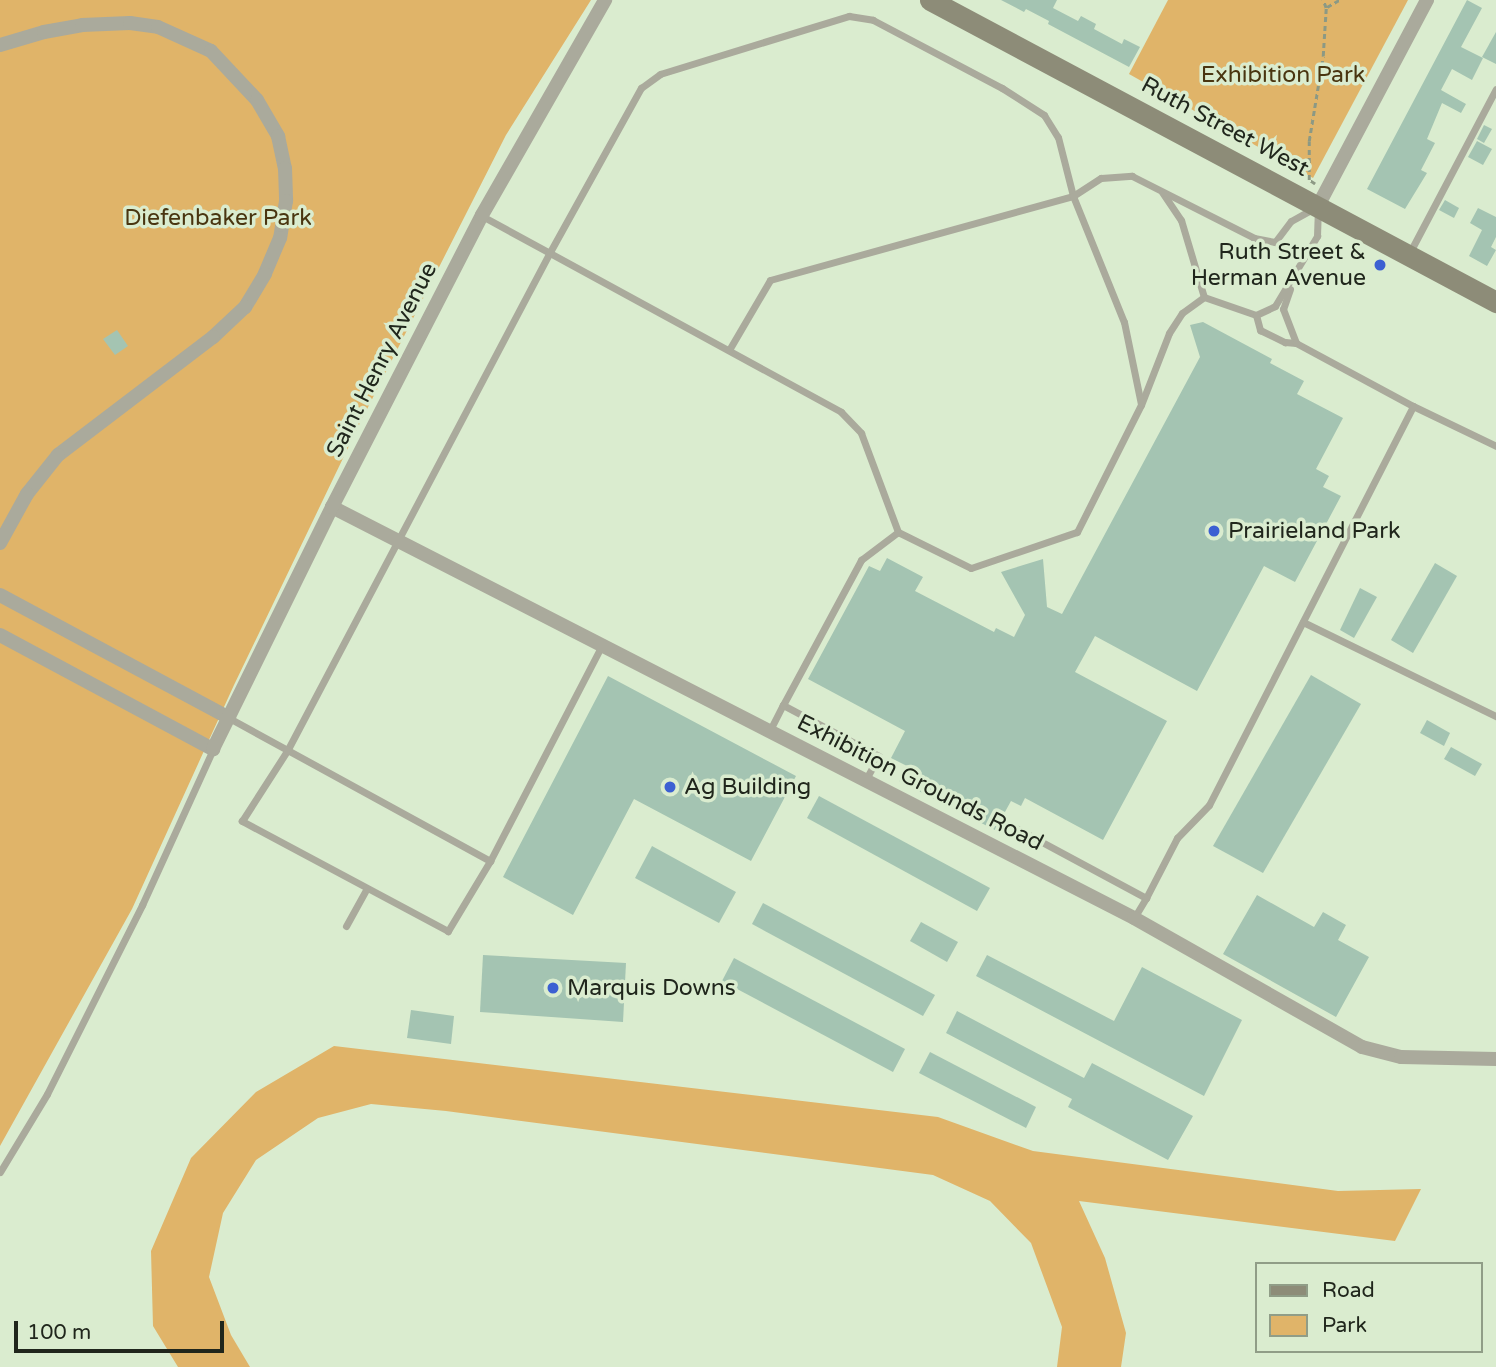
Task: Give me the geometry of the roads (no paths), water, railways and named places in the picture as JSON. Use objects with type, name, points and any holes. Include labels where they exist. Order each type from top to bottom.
[{"type":"street","name":"Saint Henry Avenue","points":[[213,749],[332,507],[482,215],[605,0]]},
{"type":"street","name":"Ruth Street West","points":[[930,0],[1322,198],[1408,256],[1496,302]]},
{"type":"street","points":[[1322,198],[1427,0]]},
{"type":"street","points":[[0,45],[57,30],[130,23],[158,27],[211,51],[257,100],[278,136],[285,168],[286,201],[281,238],[265,274],[245,307],[213,337],[58,455],[27,494],[0,543]]},
{"type":"street","name":"Exhibition Grounds Road","points":[[332,507],[1134,918],[1362,1047],[1401,1057],[1496,1059]]},
{"type":"street","points":[[0,595],[229,718]]},
{"type":"street","points":[[0,635],[213,749]]},
{"type":"lane","points":[[602,644],[490,861],[448,931],[242,821],[287,751],[550,252],[641,88],[660,74],[849,16],[873,20],[1002,88],[1044,115],[1059,137],[1073,196],[1124,322],[1141,405]]},
{"type":"lane","points":[[1408,256],[1496,89]]},
{"type":"lane","points":[[729,350],[770,280],[1073,196],[1101,177],[1132,176],[1254,238],[1275,242],[1291,221],[1322,198]]},
{"type":"lane","points":[[1162,191],[1181,220],[1204,297]]},
{"type":"lane","points":[[1204,297],[1256,315],[1275,306],[1294,279],[1317,236],[1322,198]]},
{"type":"lane","points":[[482,215],[851,420],[861,433],[898,532],[971,568],[1077,532],[1141,405],[1169,333],[1182,313],[1204,297]]},
{"type":"lane","points":[[1294,279],[1283,309],[1296,343]]},
{"type":"lane","points":[[1256,315],[1260,330],[1284,342],[1296,343],[1413,406],[1496,446]]},
{"type":"lane","points":[[1134,918],[1177,838],[1209,805],[1413,406]]},
{"type":"lane","points":[[769,732],[861,560],[898,532]]},
{"type":"lane","points":[[1303,622],[1496,716]]},
{"type":"lane","points":[[783,705],[879,756],[866,779]]},
{"type":"lane","points":[[229,718],[490,861]]},
{"type":"lane","points":[[0,1172],[47,1094],[136,917],[213,749]]},
{"type":"lane","points":[[1016,828],[1146,898]]},
{"type":"lane","points":[[346,926],[367,888]]},
{"type":"place","name":"Ruth Street & Herman Avenue","points":[[1380,265]]},
{"type":"place","name":"Prairieland Park","points":[[1214,531]]},
{"type":"place","name":"Ag Building","points":[[670,787]]},
{"type":"place","name":"Marquis Downs","points":[[553,988]]},
{"type":"park label","name":"Exhibition Park","points":[[1283,75]]},
{"type":"park label","name":"Diefenbaker Park","points":[[218,218]]}]
